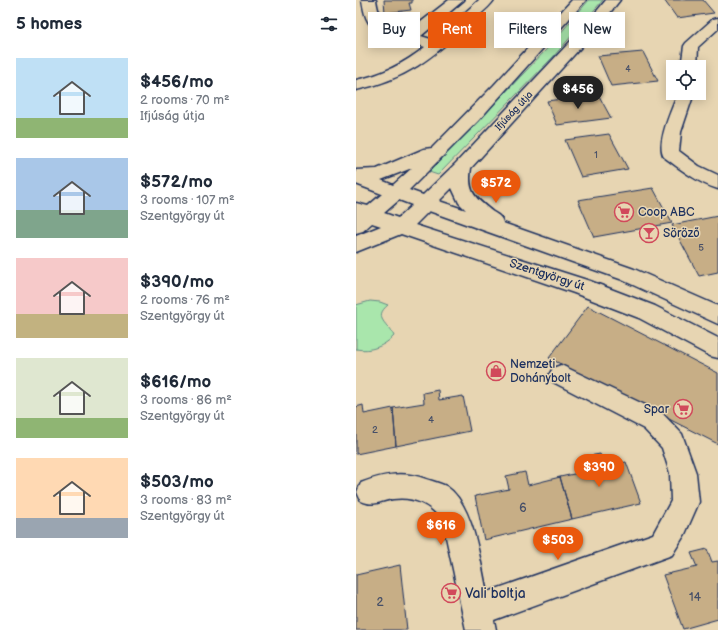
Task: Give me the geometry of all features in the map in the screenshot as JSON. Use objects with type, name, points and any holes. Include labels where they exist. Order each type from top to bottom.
[{"type":"street","points":[[369,0],[371,12]]},
{"type":"street","points":[[420,30],[457,0]]},
{"type":"street","points":[[473,12],[487,0]]},
{"type":"street","points":[[361,217],[396,193],[446,146],[579,0]]},
{"type":"street","name":"Ifjúság útja","points":[[401,227],[462,167],[588,31],[613,0]]},
{"type":"street","points":[[690,60],[691,46],[718,22]]},
{"type":"street","points":[[356,85],[384,77],[405,68],[431,48]]},
{"type":"street","points":[[683,100],[672,132],[670,153],[693,170],[718,183]]},
{"type":"street","points":[[356,177],[380,175],[446,146]]},
{"type":"street","points":[[462,167],[460,176],[461,189],[466,199],[508,232]]},
{"type":"street","points":[[356,177],[396,193],[627,274],[718,315]]},
{"type":"street","name":"Szentgyörgy út","points":[[361,217],[401,227],[582,287],[647,312],[718,349]]},
{"type":"street","points":[[356,245],[372,237],[401,227]]},
{"type":"street","points":[[370,492],[394,486],[413,487],[436,495],[449,507],[456,520],[479,620],[662,545],[675,524],[685,502],[683,473],[673,442],[654,421],[561,375]]},
{"type":"green space","points":[[589,0],[603,0],[592,12],[579,12]]},
{"type":"green space","points":[[569,23],[569,39],[561,48],[561,33]]},
{"type":"green space","points":[[548,48],[561,48],[438,175],[429,172]]},
{"type":"green space","points":[[370,301],[388,305],[381,314],[383,321],[394,336],[386,343],[372,349],[356,349],[356,305]]},
{"type":"building","points":[[384,0],[412,0],[412,3],[409,3],[411,10],[385,12]]},
{"type":"building","points":[[664,0],[703,0],[714,13],[677,18]]},
{"type":"building","points":[[643,52],[658,81],[611,86],[598,56]]},
{"type":"building","points":[[598,94],[611,118],[557,125],[547,101]]},
{"type":"building","points":[[609,134],[628,169],[581,177],[565,140]]},
{"type":"building","name":"Coop ABC","points":[[653,188],[672,223],[594,237],[578,200]]},
{"type":"building","points":[[718,216],[718,272],[699,276],[672,225]]},
{"type":"building","name":"Spar","points":[[588,306],[718,373],[718,444],[549,358]]},
{"type":"building","points":[[438,390],[439,400],[463,396],[470,431],[396,446],[393,408],[424,403],[423,393]]},
{"type":"building","points":[[363,405],[364,414],[393,408],[396,446],[356,454],[356,407]]},
{"type":"building","points":[[600,454],[605,467],[626,462],[641,503],[572,519],[560,477],[588,471],[584,457]]},
{"type":"building","points":[[525,472],[528,485],[560,477],[572,519],[484,540],[475,496],[509,489],[506,476]]},
{"type":"building","points":[[707,549],[712,562],[718,561],[718,619],[683,629],[663,575],[697,567],[691,553]]},
{"type":"building","points":[[400,565],[407,630],[356,630],[356,575]]},
{"type":"place","name":"Coop ABC","points":[[624,212]]},
{"type":"place","name":"Söröző","points":[[649,233]]},
{"type":"place","name":"Nemzeti Dohánybolt","points":[[496,371]]},
{"type":"place","name":"Spar","points":[[683,409]]},
{"type":"place","name":"Vali boltja","points":[[451,593]]}]
